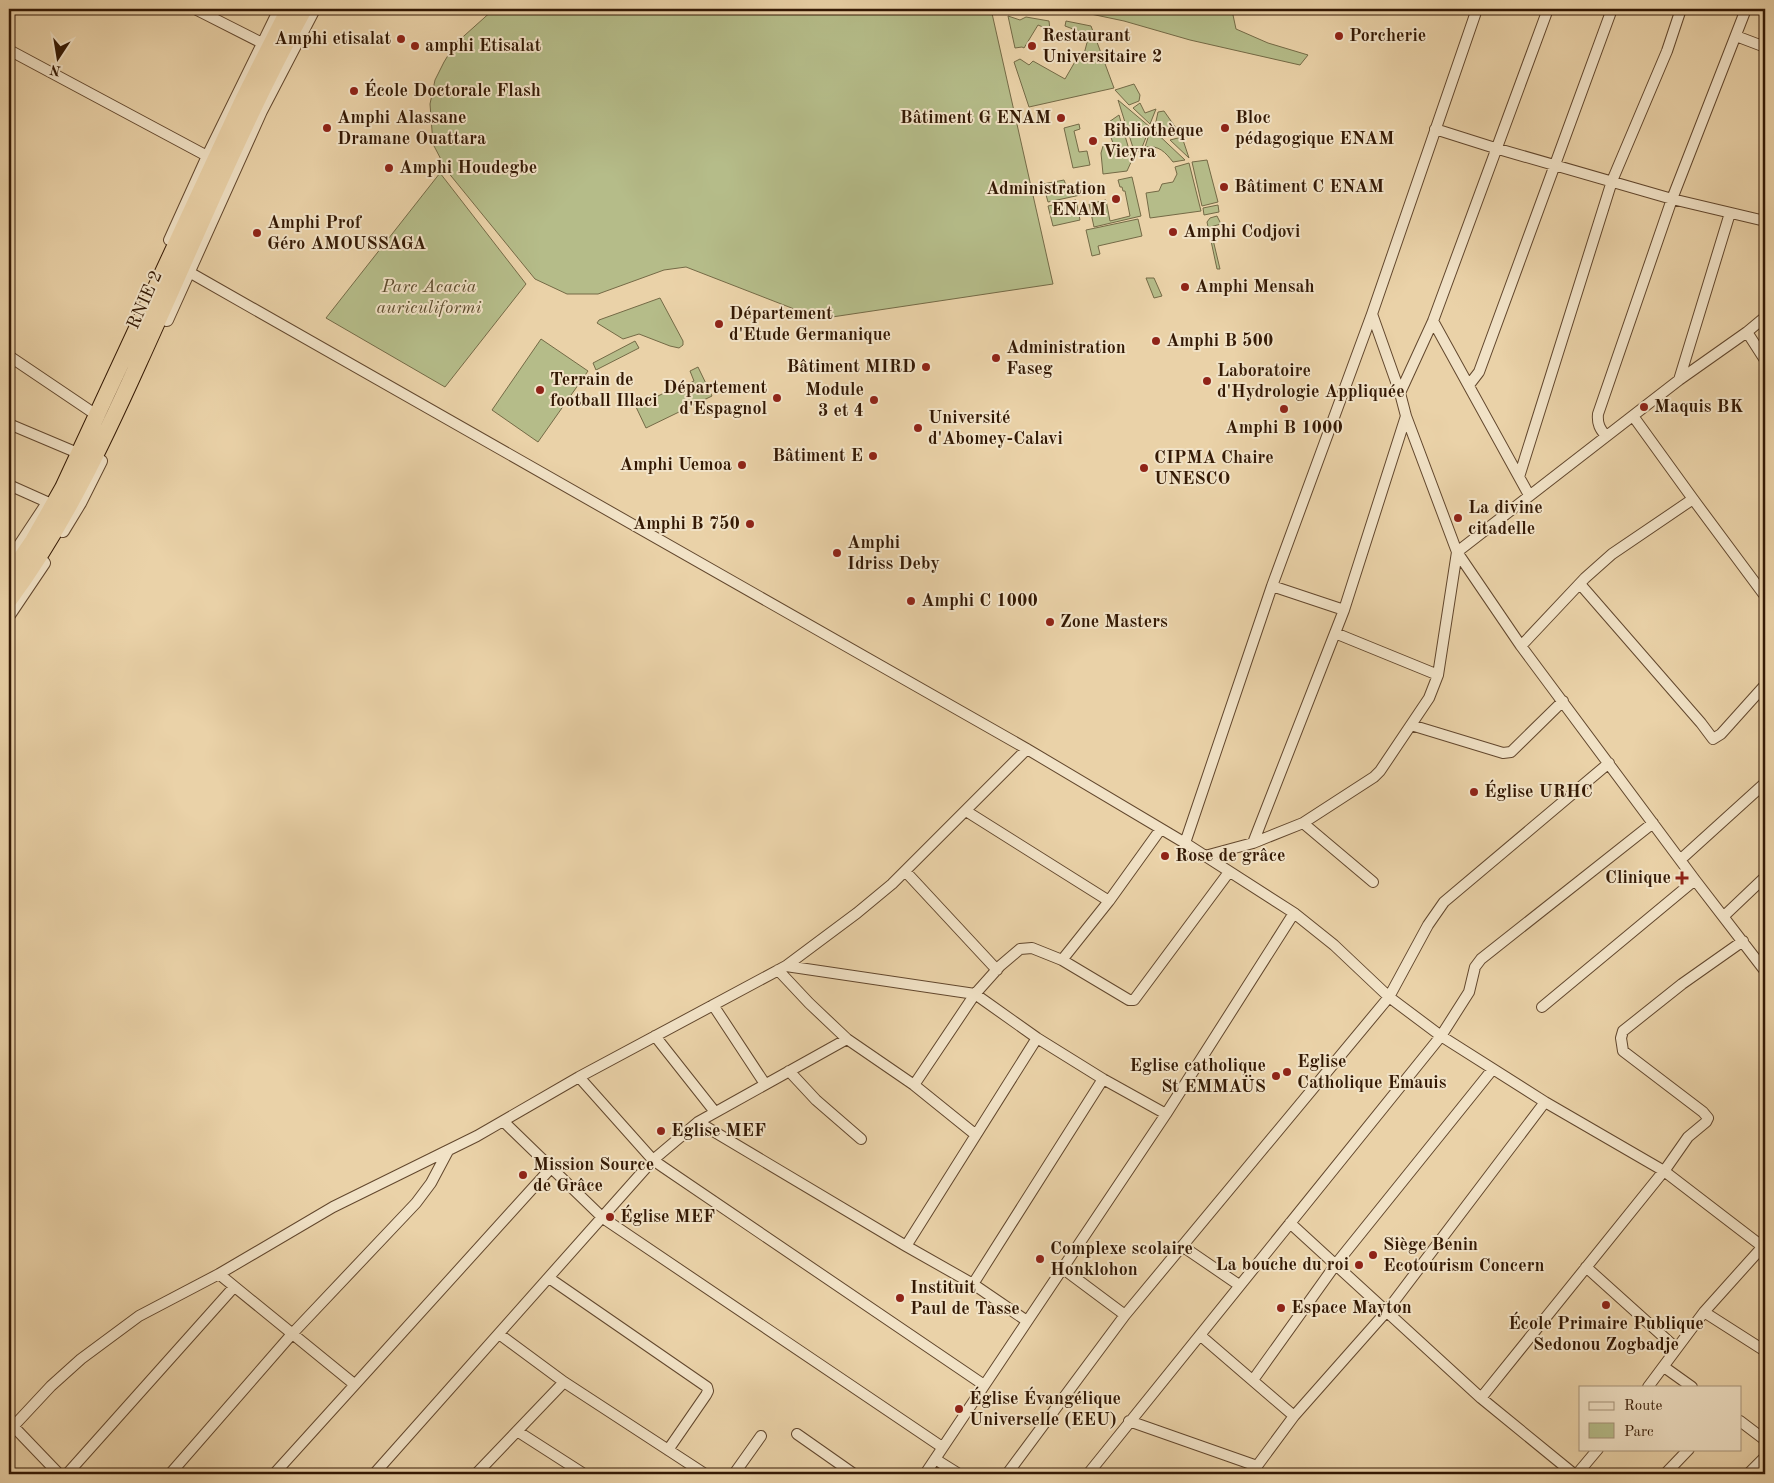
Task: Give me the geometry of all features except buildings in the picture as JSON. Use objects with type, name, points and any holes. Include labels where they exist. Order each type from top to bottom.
[{"type":"highway","name":"RNIE 2","points":[[9,576],[33,541],[63,488],[243,100],[289,9]]},
{"type":"highway","name":"RNIE 2","points":[[9,600],[55,529],[84,477],[127,388],[272,70],[304,9]]},
{"type":"street","points":[[195,9],[262,43]]},
{"type":"street","points":[[9,560],[47,502],[73,451],[207,156],[279,9]]},
{"type":"street","points":[[9,615],[32,582],[80,503],[117,429],[261,111],[314,9]]},
{"type":"street","points":[[1185,843],[1272,586],[1372,314],[1477,9]]},
{"type":"street","points":[[1400,393],[1433,321],[1495,148],[1548,9]]},
{"type":"street","points":[[1470,385],[1479,372],[1612,9]]},
{"type":"street","points":[[1519,477],[1612,181],[1667,51],[1681,9]]},
{"type":"street","points":[[1606,436],[1600,429],[1598,414],[1672,199],[1746,9]]},
{"type":"street","points":[[1736,36],[1765,47]]},
{"type":"street","points":[[9,50],[207,156]]},
{"type":"street","points":[[1435,129],[1672,199],[1765,221]]},
{"type":"street","points":[[1679,380],[1730,213]]},
{"type":"street","points":[[188,272],[1027,749],[1160,830],[1185,843],[1294,913],[1334,945],[1389,997],[1441,1036],[1492,1070],[1664,1171],[1764,1246],[1704,1312],[1649,1386]]},
{"type":"street","points":[[1372,314],[1400,393],[1406,416],[1457,552],[1521,646],[1765,971]]},
{"type":"street","points":[[1205,856],[1252,843],[1303,823],[1380,771],[1429,698],[1438,675],[1457,552],[1679,380],[1765,317]]},
{"type":"street","points":[[1433,321],[1529,495]]},
{"type":"street","points":[[1747,332],[1765,360]]},
{"type":"street","points":[[9,356],[92,412]]},
{"type":"street","points":[[1252,843],[1344,610],[1406,416]]},
{"type":"street","points":[[1633,416],[1765,596]]},
{"type":"street","points":[[9,424],[73,451]]},
{"type":"street","points":[[9,485],[47,502]]},
{"type":"street","points":[[1521,646],[1580,584],[1612,554],[1693,499]]},
{"type":"street","points":[[1580,584],[1713,739],[1721,734],[1765,685]]},
{"type":"street","points":[[1272,586],[1344,610]]},
{"type":"street","points":[[1335,633],[1438,675]]},
{"type":"street","points":[[1411,725],[1503,753],[1511,752],[1563,701]]},
{"type":"street","points":[[59,1474],[11,1429],[57,1381],[110,1336],[139,1316],[219,1274],[333,1207],[448,1151],[504,1121],[578,1077],[782,968],[858,913],[905,871],[1027,749]]},
{"type":"street","points":[[1007,1474],[1126,1314],[1389,997],[1428,925],[1444,902],[1609,763]]},
{"type":"street","points":[[1680,860],[1765,783]]},
{"type":"street","points":[[966,811],[1109,901]]},
{"type":"street","points":[[1303,823],[1373,882]]},
{"type":"street","points":[[1088,1474],[1202,1336],[1239,1285],[1441,1036],[1469,992],[1475,967],[1481,960],[1654,823]]},
{"type":"street","points":[[1062,960],[1109,901],[1160,830]]},
{"type":"street","points":[[905,871],[997,970]]},
{"type":"street","points":[[914,1085],[975,994],[1020,949],[1032,948],[1062,960],[1129,1000],[1134,1000],[1229,872]]},
{"type":"street","points":[[1724,916],[1765,877]]},
{"type":"street","points":[[1542,1007],[1695,880]]},
{"type":"street","points":[[925,1474],[1166,1114],[1294,913]]},
{"type":"street","points":[[1481,1398],[1664,1171],[1688,1137],[1706,1122],[1708,1118],[1703,1112],[1624,1050],[1621,1038],[1623,1031],[1682,984],[1743,941]]},
{"type":"street","points":[[782,968],[975,994],[1037,1038],[1103,1079],[1166,1114]]},
{"type":"street","points":[[782,968],[809,1003],[847,1039],[914,1085],[976,1135]]},
{"type":"street","points":[[714,1005],[765,1084]]},
{"type":"street","points":[[655,1036],[715,1112]]},
{"type":"street","points":[[906,1246],[1037,1038]]},
{"type":"street","points":[[374,1474],[653,1160],[698,1122],[847,1039]]},
{"type":"street","points":[[1253,1380],[1336,1264],[1492,1070]]},
{"type":"street","points":[[788,1071],[816,1100],[861,1139]]},
{"type":"street","points":[[578,1077],[653,1160],[984,1385]]},
{"type":"street","points":[[973,1284],[1103,1079]]},
{"type":"street","points":[[1130,1422],[1257,1470],[1294,1416],[1386,1312],[1545,1102]]},
{"type":"street","points":[[504,1121],[603,1218],[942,1448]]},
{"type":"street","points":[[698,1122],[973,1284],[1028,1321]]},
{"type":"street","points":[[170,1474],[292,1334],[416,1203],[431,1183],[448,1151]]},
{"type":"street","points":[[274,1474],[551,1168]]},
{"type":"street","points":[[1290,1223],[1481,1398],[1576,1474],[1597,1450]]},
{"type":"street","points":[[1182,1246],[1239,1285]]},
{"type":"street","points":[[1586,1267],[1676,1348]]},
{"type":"street","points":[[1062,1268],[1126,1314]]},
{"type":"street","points":[[219,1274],[354,1384]]},
{"type":"street","points":[[549,1278],[707,1387],[706,1395],[668,1450]]},
{"type":"street","points":[[67,1474],[234,1287]]},
{"type":"street","points":[[1704,1312],[1765,1351]]},
{"type":"street","points":[[499,1334],[564,1382],[704,1474]]},
{"type":"street","points":[[1202,1336],[1294,1416]]},
{"type":"street","points":[[1664,1367],[1691,1386]]},
{"type":"street","points":[[476,1474],[564,1382]]},
{"type":"street","points":[[1742,1423],[1765,1440]]},
{"type":"street","points":[[517,1431],[584,1474]]},
{"type":"street","points":[[797,1434],[854,1474]]},
{"type":"street","points":[[734,1474],[761,1436]]},
{"type":"street","points":[[1665,1474],[1688,1450]]},
{"type":"street","points":[[1748,1474],[1765,1457]]},
{"type":"street","points":[[936,1459],[959,1474]]},
{"type":"green space","points":[[494,9],[991,9],[1053,284],[832,317],[807,314],[686,267],[664,270],[598,294],[567,294],[535,279],[447,171],[433,144],[430,104],[435,80],[455,44]]},
{"type":"green space","points":[[1067,9],[1235,9],[1233,15],[1236,29],[1268,43],[1308,55],[1300,65],[1190,40],[1124,21]]},
{"type":"green space","points":[[1008,16],[1020,20],[1026,17],[1049,21],[1050,30],[1038,25],[1024,48],[1015,48]]},
{"type":"green space","points":[[1066,21],[1091,26],[1114,88],[1029,107],[1014,62],[1020,59],[1029,65],[1033,61],[1065,79],[1080,53],[1084,54],[1089,35],[1065,26]]},
{"type":"green space","points":[[1134,84],[1140,95],[1139,101],[1129,105],[1115,90]]},
{"type":"green space","points":[[1118,100],[1150,127],[1141,150],[1135,154]]},
{"type":"green space","points":[[1140,103],[1145,113],[1156,109],[1150,124],[1133,108]]},
{"type":"green space","points":[[1164,111],[1178,131],[1166,137],[1155,126],[1158,112]]},
{"type":"green space","points":[[1119,115],[1132,160],[1127,171],[1103,174],[1101,153],[1103,146],[1113,143],[1106,124]]},
{"type":"green space","points":[[1079,124],[1080,129],[1074,131],[1079,152],[1087,151],[1090,165],[1073,168],[1064,128]]},
{"type":"green space","points":[[1151,128],[1185,160],[1173,162],[1161,150],[1154,147],[1145,147]]},
{"type":"green space","points":[[1182,137],[1189,158],[1170,140]]},
{"type":"green space","points":[[1207,160],[1218,202],[1202,206],[1192,162]]},
{"type":"green space","points":[[1189,163],[1201,211],[1150,218],[1146,193],[1159,191],[1162,184],[1173,182],[1177,174],[1175,167]]},
{"type":"green space","name":"Parc Acacia auriculiformi","points":[[440,173],[526,284],[445,387],[326,318]]},
{"type":"green space","points":[[1132,177],[1141,216],[1094,227],[1089,204],[1106,200],[1110,221],[1130,216],[1125,191],[1120,187],[1118,180]]},
{"type":"green space","points":[[1064,180],[1069,193],[1084,190],[1085,194],[1048,202],[1043,184]]},
{"type":"green space","points":[[1076,200],[1080,220],[1053,226],[1048,206]]},
{"type":"green space","points":[[1218,205],[1219,212],[1204,215],[1203,208]]},
{"type":"green space","points":[[1217,216],[1221,224],[1210,227],[1220,269],[1217,269],[1207,222],[1210,218]]},
{"type":"green space","points":[[1138,219],[1142,236],[1098,246],[1100,254],[1092,256],[1086,230]]},
{"type":"green space","points":[[1146,278],[1154,278],[1162,296],[1154,298]]},
{"type":"green space","points":[[660,298],[683,341],[683,345],[679,348],[639,334],[623,339],[597,323],[599,320]]},
{"type":"green space","name":"Terrain de football Illaci","points":[[541,339],[588,371],[538,442],[492,410]]},
{"type":"green space","points":[[635,341],[639,348],[596,370],[593,363]]},
{"type":"green space","points":[[698,367],[712,396],[646,428],[636,407],[680,385],[682,387],[694,381],[690,371]]},
{"type":"place","name":"Porcherie","points":[[1339,36]]},
{"type":"place","name":"Amphi etisalat","points":[[401,39]]},
{"type":"place","name":"amphi Etisalat","points":[[415,46]]},
{"type":"place","name":"Restaurant Universitaire 2","points":[[1032,46]]},
{"type":"place","name":"École Doctorale Flash","points":[[354,91]]},
{"type":"place","name":"Bâtiment G ENAM","points":[[1061,118]]},
{"type":"place","name":"Amphi Alassane Dramane Ouattara","points":[[327,128]]},
{"type":"place","name":"Bloc pédagogique ENAM","points":[[1225,128]]},
{"type":"place","name":"Bibliothèque Vieyra","points":[[1093,141]]},
{"type":"place","name":"Amphi Houdegbe","points":[[389,168]]},
{"type":"place","name":"Bâtiment C ENAM","points":[[1224,187]]},
{"type":"place","name":"Administration ENAM","points":[[1116,199]]},
{"type":"place","name":"Amphi Codjovi","points":[[1173,232]]},
{"type":"place","name":"Amphi Prof Géro AMOUSSAGA","points":[[257,233]]},
{"type":"place","name":"Amphi Mensah","points":[[1185,287]]},
{"type":"place","name":"Département d'Etude Germanique","points":[[719,324]]},
{"type":"place","name":"Amphi B 500","points":[[1156,341]]},
{"type":"place","name":"Administration Faseg","points":[[996,358]]},
{"type":"place","name":"Bâtiment MIRD","points":[[926,367]]},
{"type":"place","name":"Laboratoire d'Hydrologie Appliquée","points":[[1207,381]]},
{"type":"place","name":"Terrain de football Illaci","points":[[540,390]]},
{"type":"place","name":"Département d'Espagnol","points":[[777,398]]},
{"type":"place","name":"Module 3 et 4","points":[[874,400]]},
{"type":"place","name":"Maquis BK","points":[[1644,407]]},
{"type":"place","name":"Amphi B 1000","points":[[1284,409]]},
{"type":"place","name":"Université d'Abomey-Calavi","points":[[918,428]]},
{"type":"place","name":"Bâtiment E","points":[[873,456]]},
{"type":"place","name":"Amphi Uemoa","points":[[742,465]]},
{"type":"place","name":"CIPMA Chaire UNESCO","points":[[1144,468]]},
{"type":"place","name":"La divine citadelle","points":[[1458,518]]},
{"type":"place","name":"Amphi B 750","points":[[750,524]]},
{"type":"place","name":"Amphi Idriss Deby","points":[[837,553]]},
{"type":"place","name":"Amphi C 1000","points":[[911,601]]},
{"type":"place","name":"Zone Masters","points":[[1050,622]]},
{"type":"place","name":"Église URHC","points":[[1474,792]]},
{"type":"place","name":"Rose de grâce","points":[[1165,856]]},
{"type":"place","name":"Clinique","points":[[1682,878]]},
{"type":"place","name":"Eglise Catholique Emauis","points":[[1287,1072]]},
{"type":"place","name":"Eglise catholique St EMMAÜS","points":[[1276,1076]]},
{"type":"place","name":"Eglise MEF","points":[[661,1131]]},
{"type":"place","name":"Mission Source de Grâce","points":[[523,1175]]},
{"type":"place","name":"Église MEF","points":[[610,1217]]},
{"type":"place","name":"Siège Benin Ecotourism Concern","points":[[1373,1255]]},
{"type":"place","name":"Complexe scolaire Honklohon","points":[[1040,1259]]},
{"type":"place","name":"La bouche du roi","points":[[1359,1265]]},
{"type":"place","name":"Instituit Paul de Tasse","points":[[900,1298]]},
{"type":"place","name":"École Primaire Publique Sedonou Zogbadje","points":[[1606,1305]]},
{"type":"place","name":"Espace Mayton","points":[[1281,1308]]},
{"type":"place","name":"Église Évangélique Universelle (EEU)","points":[[959,1409]]}]
